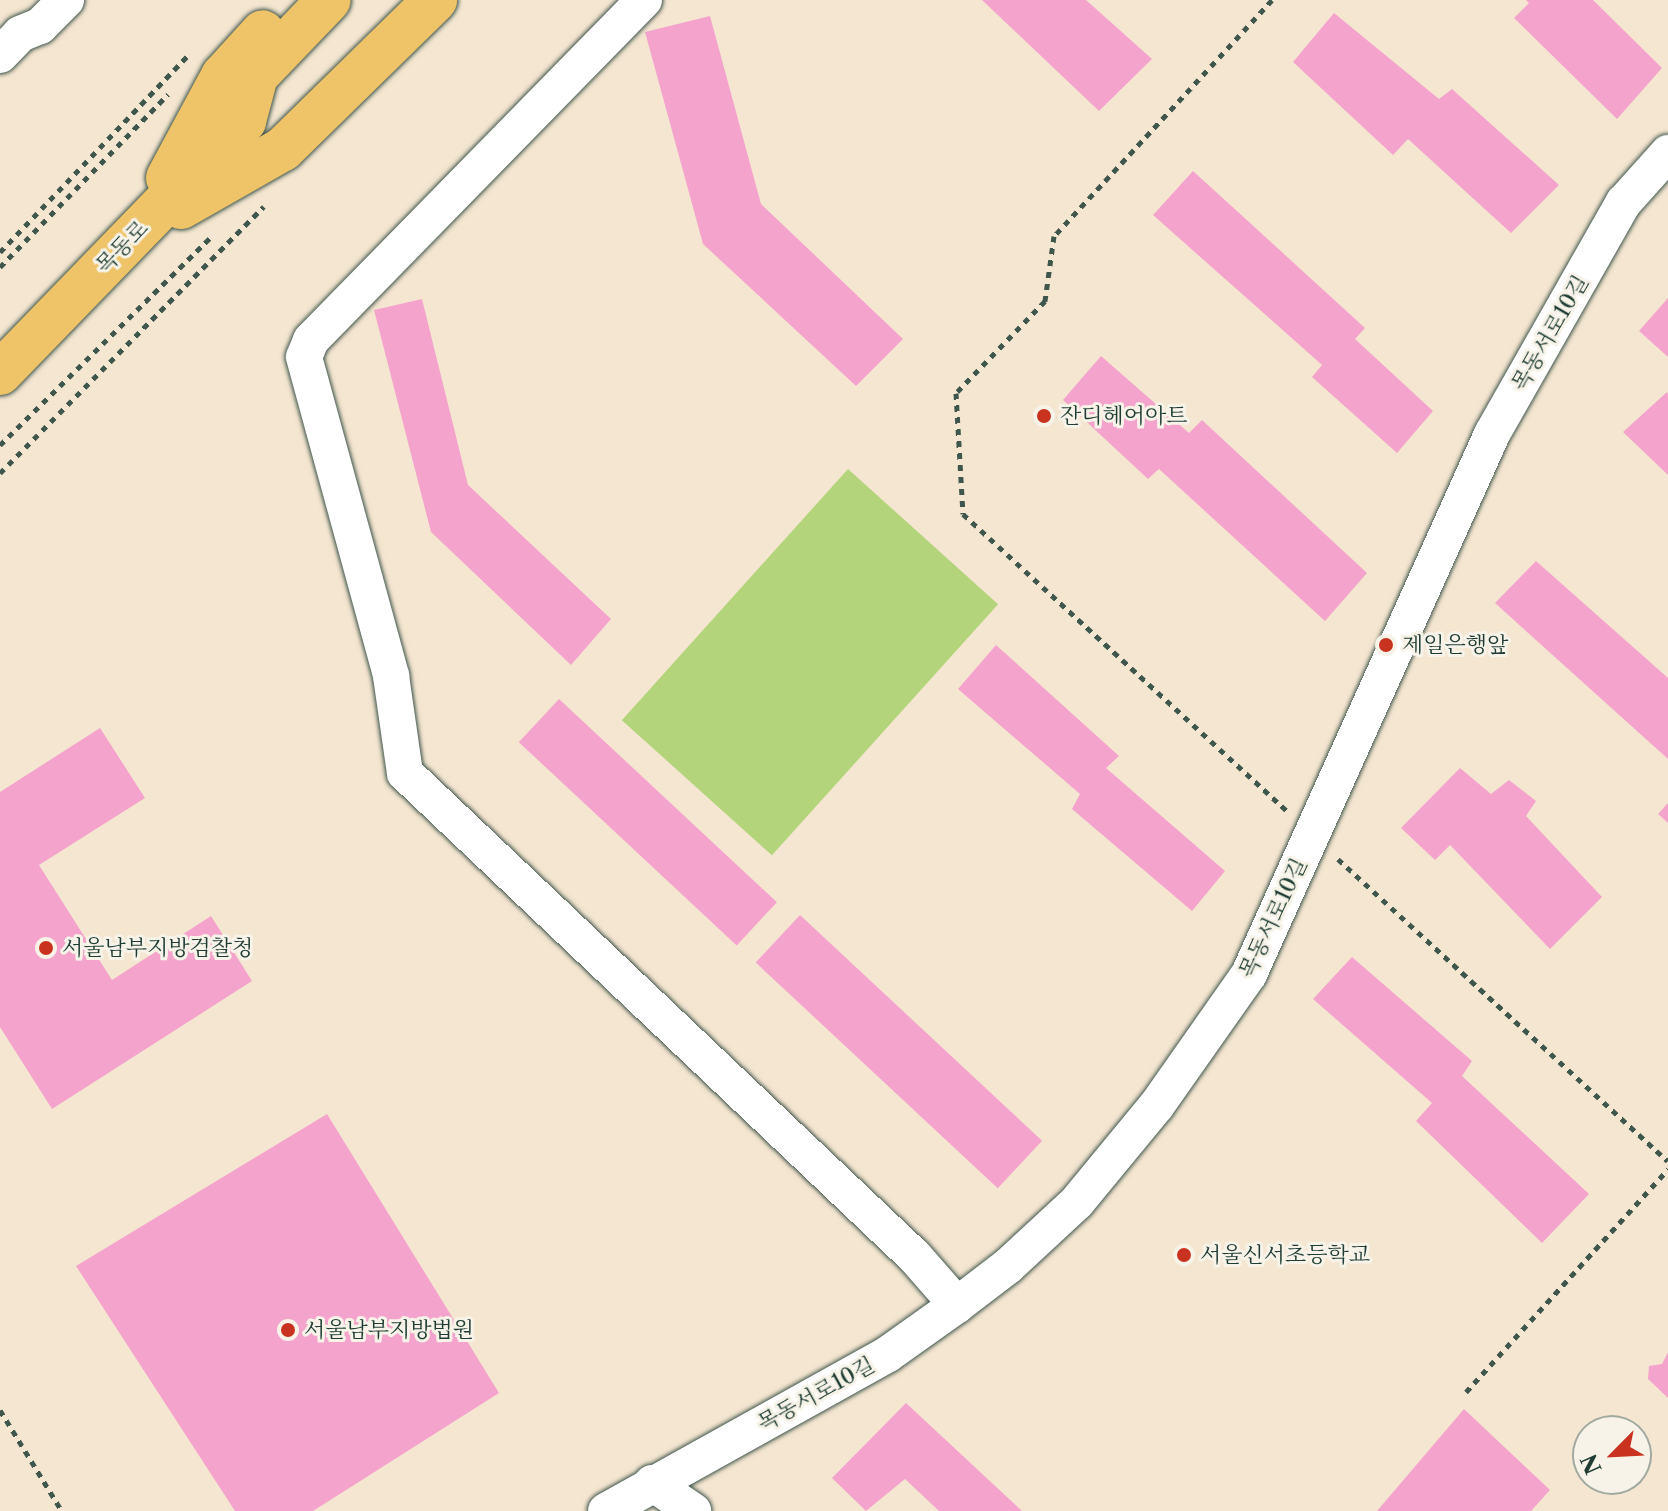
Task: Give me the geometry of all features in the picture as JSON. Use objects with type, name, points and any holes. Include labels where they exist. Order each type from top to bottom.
[{"type":"main road","points":[[140,229],[223,76],[291,0]]},
{"type":"main road","name":"목동로","points":[[0,373],[244,121],[256,76],[329,0]]},
{"type":"main road","points":[[244,121],[293,110],[400,0]]},
{"type":"main road","points":[[140,229],[283,149],[435,0]]},
{"type":"street","points":[[0,55],[20,34],[40,26],[66,0]]},
{"type":"street","points":[[644,0],[311,340],[304,357],[391,676],[405,773],[915,1257],[957,1305]]},
{"type":"street","name":"목동서로10길","points":[[606,1511],[888,1354],[957,1305],[1008,1266],[1077,1202],[1157,1105],[1249,974],[1492,434],[1624,202],[1668,153]]},
{"type":"street","points":[[652,1483],[693,1511]]},
{"type":"path","points":[[1272,0],[1054,236],[1045,301],[956,393],[963,514],[1668,1161]]},
{"type":"path","points":[[0,252],[199,44]]},
{"type":"path","points":[[0,267],[176,85]]},
{"type":"path","points":[[0,473],[274,196]]},
{"type":"path","points":[[1466,1392],[1668,1169]]},
{"type":"path","points":[[0,1410],[62,1511]]},
{"type":"green space","points":[[848,469],[998,604],[772,855],[622,720]]},
{"type":"building","points":[[982,0],[1086,0],[1152,59],[1099,111]]},
{"type":"building","points":[[1526,0],[1593,0],[1662,68],[1617,119],[1514,18],[1529,3]]},
{"type":"building","points":[[1334,13],[1439,99],[1452,89],[1559,185],[1511,233],[1408,139],[1393,155],[1293,62]]},
{"type":"building","points":[[710,16],[761,204],[903,339],[856,386],[703,244],[645,32]]},
{"type":"building","points":[[1193,171],[1365,328],[1355,339],[1433,411],[1397,453],[1312,377],[1322,365],[1153,215]]},
{"type":"building","points":[[1668,298],[1668,357],[1639,331]]},
{"type":"building","points":[[422,299],[468,485],[611,619],[571,665],[431,532],[374,310]]},
{"type":"building","points":[[1101,356],[1189,433],[1202,420],[1367,573],[1325,621],[1159,469],[1148,479],[1063,400]]},
{"type":"building","points":[[1668,394],[1668,475],[1623,432]]},
{"type":"building","points":[[1536,561],[1668,678],[1668,759],[1495,603]]},
{"type":"building","points":[[996,645],[1119,756],[1106,768],[1225,871],[1192,911],[1072,809],[1080,794],[958,689]]},
{"type":"building","points":[[559,699],[777,902],[737,945],[519,742]]},
{"type":"building","name":"서울남부지방검찰청","points":[[100,728],[145,798],[39,865],[112,980],[211,916],[252,981],[52,1109],[0,1027],[0,792]]},
{"type":"building","points":[[1460,768],[1491,794],[1509,780],[1536,801],[1526,816],[1602,897],[1550,949],[1450,845],[1435,860],[1401,828]]},
{"type":"building","points":[[1668,803],[1668,823],[1658,814]]},
{"type":"building","points":[[800,915],[1042,1141],[998,1188],[756,963]]},
{"type":"building","points":[[1352,957],[1472,1061],[1462,1076],[1589,1194],[1542,1243],[1416,1121],[1432,1103],[1313,999]]},
{"type":"building","name":"서울남부지방법원","points":[[327,1114],[499,1393],[313,1511],[235,1511],[76,1266]]},
{"type":"building","points":[[1668,1352],[1668,1398],[1648,1379],[1649,1366],[1662,1364]]},
{"type":"building","points":[[906,1403],[1022,1511],[939,1511],[905,1479],[866,1511],[832,1478]]},
{"type":"building","points":[[1464,1409],[1550,1490],[1531,1511],[1377,1511]]},
{"type":"place","name":"잔디헤어아트","points":[[1044,416]]},
{"type":"place","name":"제일은행앞","points":[[1386,645]]},
{"type":"place","name":"서울남부지방검찰청","points":[[46,948]]},
{"type":"place","name":"서울신서초등학교","points":[[1184,1255]]},
{"type":"place","name":"서울남부지방법원","points":[[288,1330]]}]
